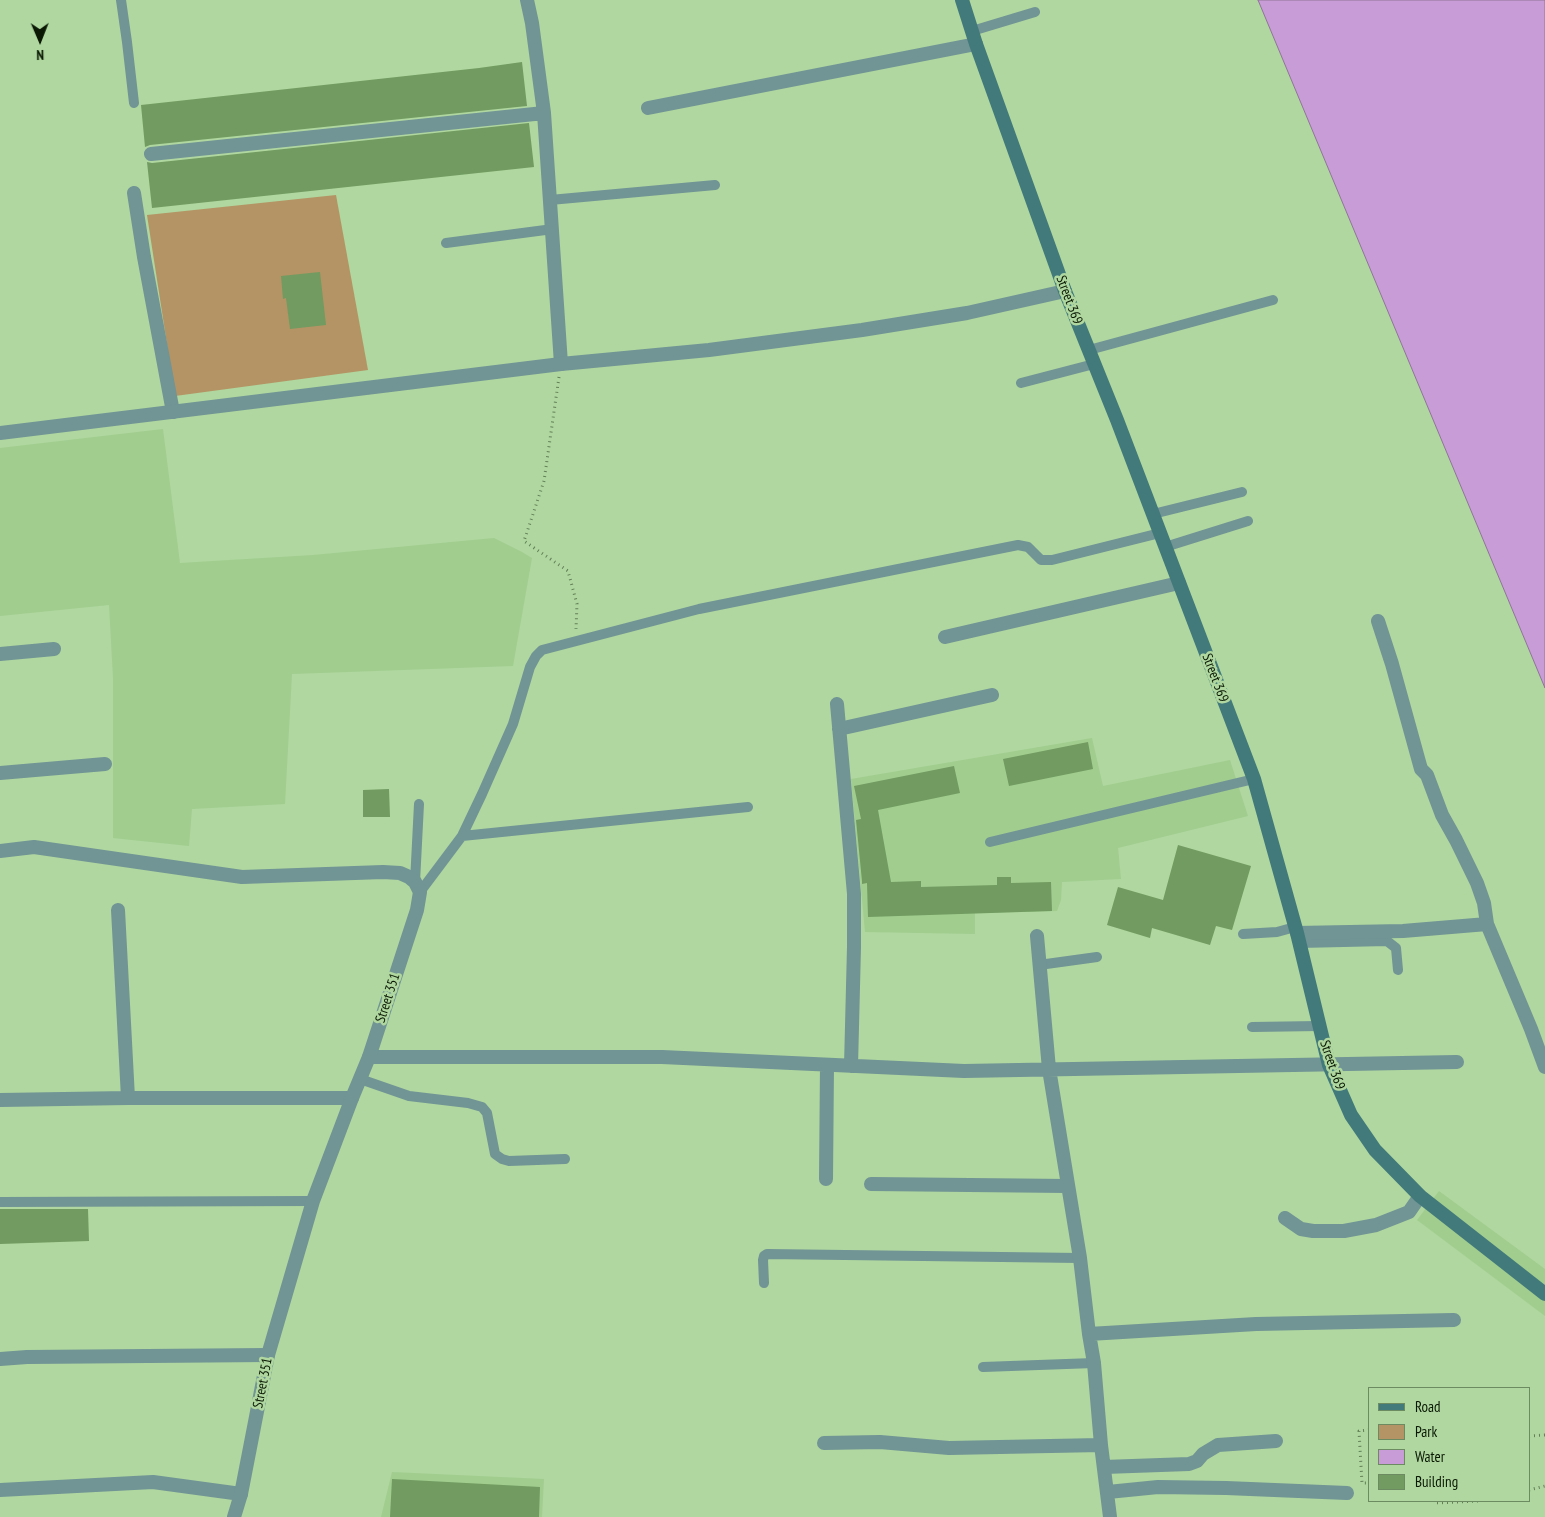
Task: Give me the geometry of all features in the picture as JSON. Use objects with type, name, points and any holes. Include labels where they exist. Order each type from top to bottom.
[{"type":"main road","name":"Street 369","points":[[962,0],[1065,291],[1254,779],[1297,934],[1329,1065],[1351,1115],[1375,1150],[1420,1196],[1545,1294]]},
{"type":"street","points":[[527,0],[532,23],[544,113],[561,364]]},
{"type":"street","points":[[648,108],[974,37]]},
{"type":"street","points":[[151,154],[544,113]]},
{"type":"street","points":[[134,192],[173,412]]},
{"type":"street","points":[[0,433],[561,364],[709,350],[862,330],[967,313],[1065,291]]},
{"type":"street","points":[[945,637],[1179,583]]},
{"type":"street","points":[[1378,621],[1421,769],[1427,775],[1442,815],[1476,882],[1484,903],[1487,924],[1545,1067]]},
{"type":"street","points":[[0,654],[54,649]]},
{"type":"street","points":[[839,729],[992,695]]},
{"type":"street","points":[[837,704],[854,894],[851,1066]]},
{"type":"street","points":[[0,773],[105,764]]},
{"type":"street","points":[[0,852],[34,847],[242,877],[400,873],[409,877],[417,887]]},
{"type":"street","name":"Street 351","points":[[234,1517],[241,1494],[268,1355],[313,1201],[352,1098],[370,1057],[417,910],[417,887]]},
{"type":"street","points":[[118,910],[128,1098]]},
{"type":"street","points":[[1297,934],[1403,931],[1487,924]]},
{"type":"street","points":[[1037,936],[1049,1069],[1080,1258],[1094,1362],[1101,1445],[1110,1517]]},
{"type":"street","points":[[370,1057],[662,1058],[964,1071],[1457,1062]]},
{"type":"street","points":[[826,1179],[827,1065]]},
{"type":"street","points":[[0,1100],[352,1098]]},
{"type":"street","points":[[871,1184],[1068,1186]]},
{"type":"street","points":[[1285,1218],[1301,1229],[1344,1232],[1376,1225],[1409,1212],[1420,1196]]},
{"type":"street","points":[[1089,1334],[1256,1324],[1454,1320]]},
{"type":"street","points":[[0,1359],[27,1357],[268,1355]]},
{"type":"street","points":[[824,1443],[880,1442],[949,1448],[1101,1445]]},
{"type":"street","points":[[1104,1467],[1189,1464],[1197,1461],[1203,1454],[1218,1445],[1276,1442]]},
{"type":"street","points":[[0,1490],[153,1482],[241,1494]]},
{"type":"street","points":[[1108,1492],[1158,1487],[1347,1492]]},
{"type":"lane","points":[[121,0],[128,42],[134,103]]},
{"type":"lane","points":[[974,37],[1036,12]]},
{"type":"lane","points":[[550,200],[715,185]]},
{"type":"lane","points":[[446,243],[552,229]]},
{"type":"lane","points":[[1088,350],[1273,300]]},
{"type":"lane","points":[[1022,383],[1094,364]]},
{"type":"lane","points":[[1152,514],[1242,492]]},
{"type":"lane","points":[[1165,547],[1248,521]]},
{"type":"lane","points":[[417,887],[462,836],[513,724],[530,667],[542,650],[699,609],[1018,545],[1028,547],[1041,560],[1052,560],[1160,533]]},
{"type":"lane","points":[[990,842],[1254,779]]},
{"type":"lane","points":[[417,887],[419,804]]},
{"type":"lane","points":[[462,836],[748,807]]},
{"type":"lane","points":[[1243,934],[1277,932],[1387,941],[1396,948],[1398,970]]},
{"type":"lane","points":[[1039,965],[1097,957]]},
{"type":"lane","points":[[1252,1027],[1319,1026]]},
{"type":"lane","points":[[360,1079],[409,1096],[482,1106],[488,1113],[495,1154],[502,1159],[509,1161],[565,1159]]},
{"type":"lane","points":[[0,1202],[313,1201]]},
{"type":"lane","points":[[764,1283],[763,1260],[767,1254],[1080,1258]]},
{"type":"lane","points":[[983,1367],[1094,1362]]},
{"type":"path","points":[[561,364],[544,480],[524,542],[568,571],[576,604],[576,641]]},
{"type":"path","points":[[1368,1430],[1360,1431],[1362,1483],[1368,1483]]},
{"type":"path","points":[[1530,1436],[1545,1435]]},
{"type":"path","points":[[1530,1490],[1545,1486]]},
{"type":"path","points":[[1434,1502],[1456,1502]]},
{"type":"shaded area","points":[[163,429],[180,563],[313,555],[494,538],[532,558],[513,666],[292,674],[285,804],[192,809],[189,846],[113,838],[113,678],[109,605],[0,616],[0,448]]},
{"type":"shaded area","points":[[1092,738],[1103,786],[1230,760],[1248,816],[1118,848],[1121,879],[1062,882],[1061,900],[1057,911],[975,913],[975,934],[865,932],[851,779]]},
{"type":"shaded area","points":[[1439,1191],[1545,1269],[1545,1316],[1417,1220]]},
{"type":"shaded area","points":[[392,1472],[544,1479],[542,1517],[381,1517]]},
{"type":"green space","points":[[336,195],[368,370],[175,396],[147,215]]},
{"type":"water","points":[[1258,0],[1545,0],[1545,688]]},
{"type":"building","points":[[522,62],[527,106],[145,147],[141,105]]},
{"type":"building","points":[[529,123],[534,167],[152,208],[147,162],[152,163]]},
{"type":"building","points":[[320,272],[326,325],[290,329],[286,298],[283,299],[281,276]]},
{"type":"building","points":[[1088,742],[1093,769],[1009,786],[1003,759]]},
{"type":"building","points":[[954,766],[960,793],[878,810],[891,882],[921,881],[921,887],[997,885],[997,877],[1011,877],[1011,883],[1051,882],[1052,911],[868,917],[867,883],[862,884],[856,820],[861,819],[854,786]]},
{"type":"building","points":[[389,789],[390,817],[363,817],[363,790]]},
{"type":"building","points":[[1178,845],[1251,866],[1232,930],[1216,926],[1210,945],[1152,928],[1150,938],[1107,925],[1118,887],[1163,900]]},
{"type":"building","points":[[0,1209],[88,1209],[89,1241],[0,1244]]},
{"type":"building","points":[[392,1479],[540,1487],[539,1517],[390,1517]]}]
